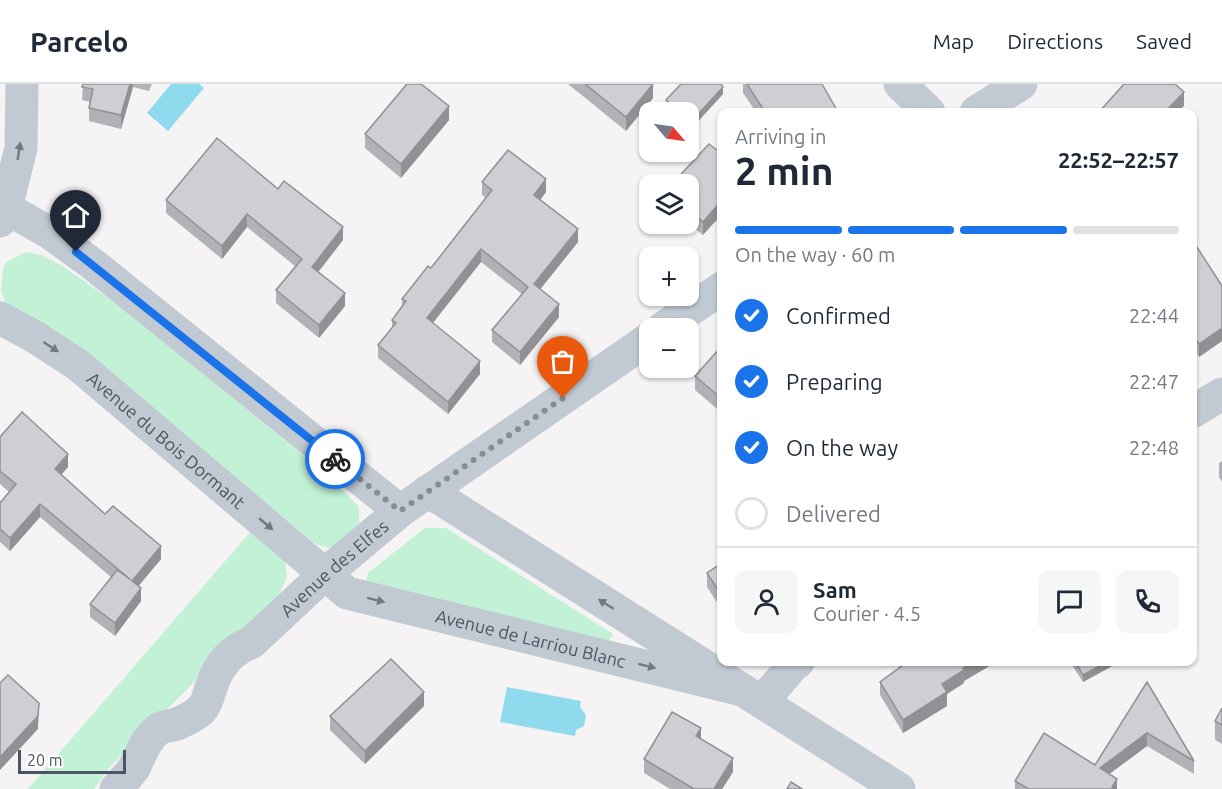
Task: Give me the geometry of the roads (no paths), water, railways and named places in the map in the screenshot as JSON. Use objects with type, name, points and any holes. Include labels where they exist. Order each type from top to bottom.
[{"type":"street","points":[[22,84],[21,148],[2,212],[50,233],[90,262],[400,511]]},
{"type":"street","points":[[900,84],[925,108]]},
{"type":"street","points":[[983,108],[1022,84]]},
{"type":"street","points":[[678,318],[717,291]]},
{"type":"street","name":"Avenue du Bois Dormant","points":[[0,318],[78,365],[325,574]]},
{"type":"street","name":"Avenue des Elfes","points":[[116,789],[133,769],[148,740],[159,729],[177,724],[200,711],[209,698],[221,664],[232,653],[251,643],[325,574],[400,511],[639,346]]},
{"type":"street","points":[[1197,409],[1222,394]]},
{"type":"street","name":"Avenue de Larriou Blanc","points":[[428,491],[899,789]]},
{"type":"street","name":"Avenue de Larriou Blanc","points":[[325,574],[347,593],[752,696]]},
{"type":"street","points":[[752,696],[791,666]]},
{"type":"water","points":[[171,84],[199,84],[204,88],[168,131],[147,113]]},
{"type":"water","points":[[507,687],[581,701],[580,707],[586,715],[584,726],[576,730],[575,736],[500,722]]}]
